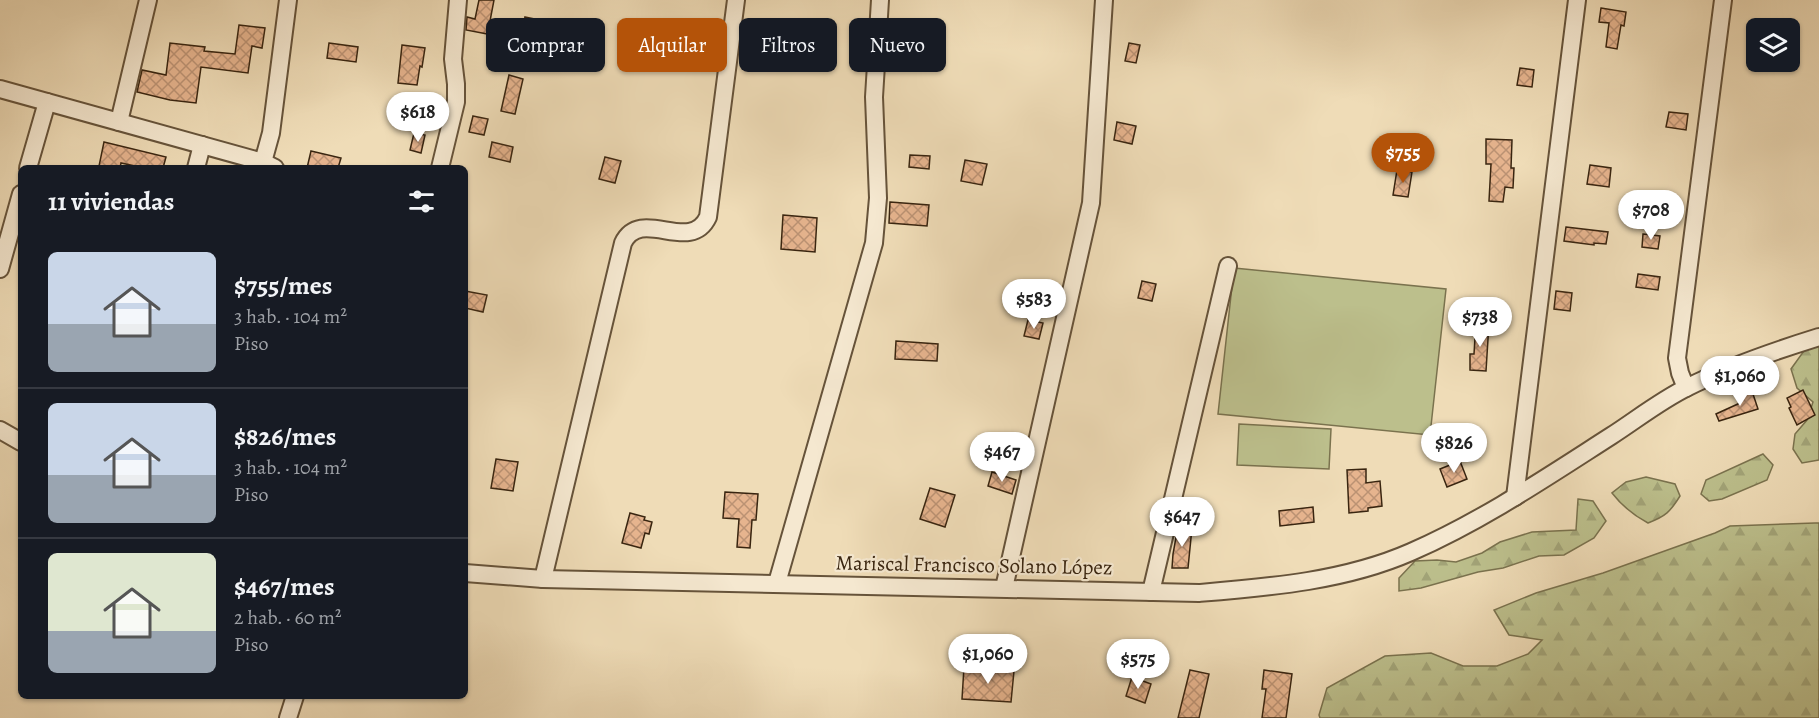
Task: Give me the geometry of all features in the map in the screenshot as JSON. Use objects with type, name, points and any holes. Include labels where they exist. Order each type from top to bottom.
[{"type":"street","points":[[119,122],[148,0]]},
{"type":"street","points":[[0,89],[269,165],[288,0]]},
{"type":"street","points":[[441,165],[456,102],[453,59],[458,0]]},
{"type":"street","points":[[543,579],[623,243],[628,235],[643,227],[690,233],[702,227],[708,217],[736,0]]},
{"type":"street","points":[[777,584],[874,243],[878,198],[874,97],[880,0]]},
{"type":"street","points":[[1004,588],[1091,203],[1104,0]]},
{"type":"street","points":[[1515,497],[1577,0]]},
{"type":"street","points":[[1686,388],[1677,358],[1723,0]]},
{"type":"street","points":[[29,165],[47,102]]},
{"type":"street","points":[[197,165],[202,145]]},
{"type":"street","points":[[0,269],[18,205]]},
{"type":"street","points":[[1151,592],[1228,266]]},
{"type":"street","name":"Mariscal Francisco Solano López","points":[[468,573],[543,579],[1199,593],[1268,587],[1327,578],[1411,552],[1515,497],[1686,388],[1768,353],[1819,337]]},
{"type":"street","points":[[0,430],[18,440]]},
{"type":"street","points":[[288,718],[294,699]]},
{"type":"green space","points":[[1234,268],[1446,289],[1430,435],[1218,414]]},
{"type":"green space","points":[[1819,342],[1819,460],[1802,463],[1793,449],[1795,434],[1807,420],[1813,402],[1797,388],[1791,369],[1806,348]]},
{"type":"green space","points":[[1239,424],[1331,429],[1329,469],[1237,465]]},
{"type":"green space","points":[[1763,454],[1773,465],[1767,480],[1722,499],[1709,501],[1701,494],[1706,480]]},
{"type":"green space","points":[[1646,477],[1675,484],[1680,496],[1667,513],[1648,523],[1628,510],[1612,493],[1626,482]]},
{"type":"green space","points":[[1578,499],[1593,501],[1606,521],[1594,538],[1564,555],[1539,556],[1503,568],[1478,572],[1421,588],[1399,591],[1399,578],[1415,561],[1456,562],[1482,553],[1500,542],[1532,532],[1576,530]]},
{"type":"green space","points":[[1819,523],[1819,718],[1320,718],[1327,688],[1385,656],[1431,653],[1463,666],[1497,666],[1528,654],[1542,640],[1509,635],[1494,610],[1536,593],[1603,573],[1730,526]]},
{"type":"building","points":[[479,0],[494,0],[491,18],[486,18],[486,34],[466,30],[467,17],[475,19]]},
{"type":"building","points":[[1601,8],[1626,12],[1617,49],[1606,47],[1609,23],[1599,22]]},
{"type":"building","points":[[239,25],[265,28],[262,48],[252,46],[248,73],[201,67],[196,103],[170,100],[137,92],[142,70],[166,75],[170,43],[205,47],[204,51],[235,54]]},
{"type":"building","points":[[329,43],[358,47],[356,62],[327,58]]},
{"type":"building","points":[[1129,43],[1140,45],[1136,63],[1125,61]]},
{"type":"building","points":[[402,45],[425,48],[417,85],[398,83]]},
{"type":"building","points":[[1520,68],[1534,70],[1532,87],[1517,85]]},
{"type":"building","points":[[509,75],[523,79],[515,114],[501,111]]},
{"type":"building","points":[[1669,112],[1688,114],[1686,130],[1666,127]]},
{"type":"building","points":[[473,116],[488,119],[484,135],[469,132]]},
{"type":"building","points":[[1117,122],[1136,126],[1132,144],[1114,140]]},
{"type":"building","points":[[414,133],[425,135],[421,153],[410,150]]},
{"type":"building","points":[[1486,139],[1512,140],[1513,188],[1505,187],[1503,202],[1489,201],[1491,164],[1486,164]]},
{"type":"building","points":[[104,142],[166,157],[164,165],[121,163],[121,165],[99,165]]},
{"type":"building","points":[[492,142],[513,147],[510,162],[489,157]]},
{"type":"building","points":[[311,151],[341,158],[339,165],[308,165]]},
{"type":"building","points":[[910,155],[930,156],[929,169],[909,167]]},
{"type":"building","points":[[605,157],[621,161],[615,183],[599,179]]},
{"type":"building","points":[[965,160],[987,164],[982,185],[961,181]]},
{"type":"building","points":[[1590,165],[1611,168],[1609,187],[1587,184]]},
{"type":"building","points":[[1397,170],[1412,172],[1408,197],[1393,195]]},
{"type":"building","points":[[890,202],[929,205],[927,226],[889,223]]},
{"type":"building","points":[[783,215],[817,218],[815,252],[781,249]]},
{"type":"building","points":[[1566,227],[1608,232],[1606,244],[1594,243],[1594,245],[1564,241]]},
{"type":"building","points":[[1643,234],[1660,236],[1658,249],[1642,247]]},
{"type":"building","points":[[1638,274],[1660,277],[1658,290],[1636,287]]},
{"type":"building","points":[[1142,281],[1156,284],[1152,301],[1138,298]]},
{"type":"building","points":[[1556,291],[1572,293],[1570,311],[1554,309]]},
{"type":"building","points":[[468,292],[487,295],[483,312],[468,309]]},
{"type":"building","points":[[1028,320],[1043,323],[1039,339],[1024,336]]},
{"type":"building","points":[[1476,322],[1489,323],[1486,371],[1470,370],[1470,354],[1474,354]]},
{"type":"building","points":[[896,341],[938,344],[937,361],[895,359]]},
{"type":"building","points":[[1803,390],[1815,415],[1797,425],[1787,398]]},
{"type":"building","points":[[1752,391],[1758,409],[1719,421],[1716,414],[1740,403],[1738,395]]},
{"type":"building","points":[[496,459],[518,462],[513,491],[491,488]]},
{"type":"building","points":[[1460,461],[1467,479],[1447,487],[1440,469]]},
{"type":"building","points":[[1366,469],[1366,483],[1380,481],[1382,506],[1368,508],[1368,511],[1349,513],[1347,470]]},
{"type":"building","points":[[992,472],[1016,480],[1012,494],[988,486]]},
{"type":"building","points":[[930,488],[955,495],[945,527],[920,519]]},
{"type":"building","points":[[725,492],[758,494],[756,520],[752,520],[750,548],[737,547],[739,519],[723,518]]},
{"type":"building","points":[[1313,507],[1314,522],[1280,526],[1279,511]]},
{"type":"building","points":[[630,513],[645,517],[644,520],[652,522],[649,534],[645,533],[641,548],[622,543]]},
{"type":"building","points":[[1178,526],[1192,528],[1188,568],[1172,568]]},
{"type":"building","points":[[964,667],[1014,671],[1011,702],[962,699]]},
{"type":"building","points":[[1190,670],[1209,674],[1199,718],[1178,718]]},
{"type":"building","points":[[1264,670],[1292,674],[1286,718],[1262,718],[1266,689],[1262,689]]},
{"type":"building","points":[[1132,677],[1151,684],[1145,703],[1126,696]]}]
